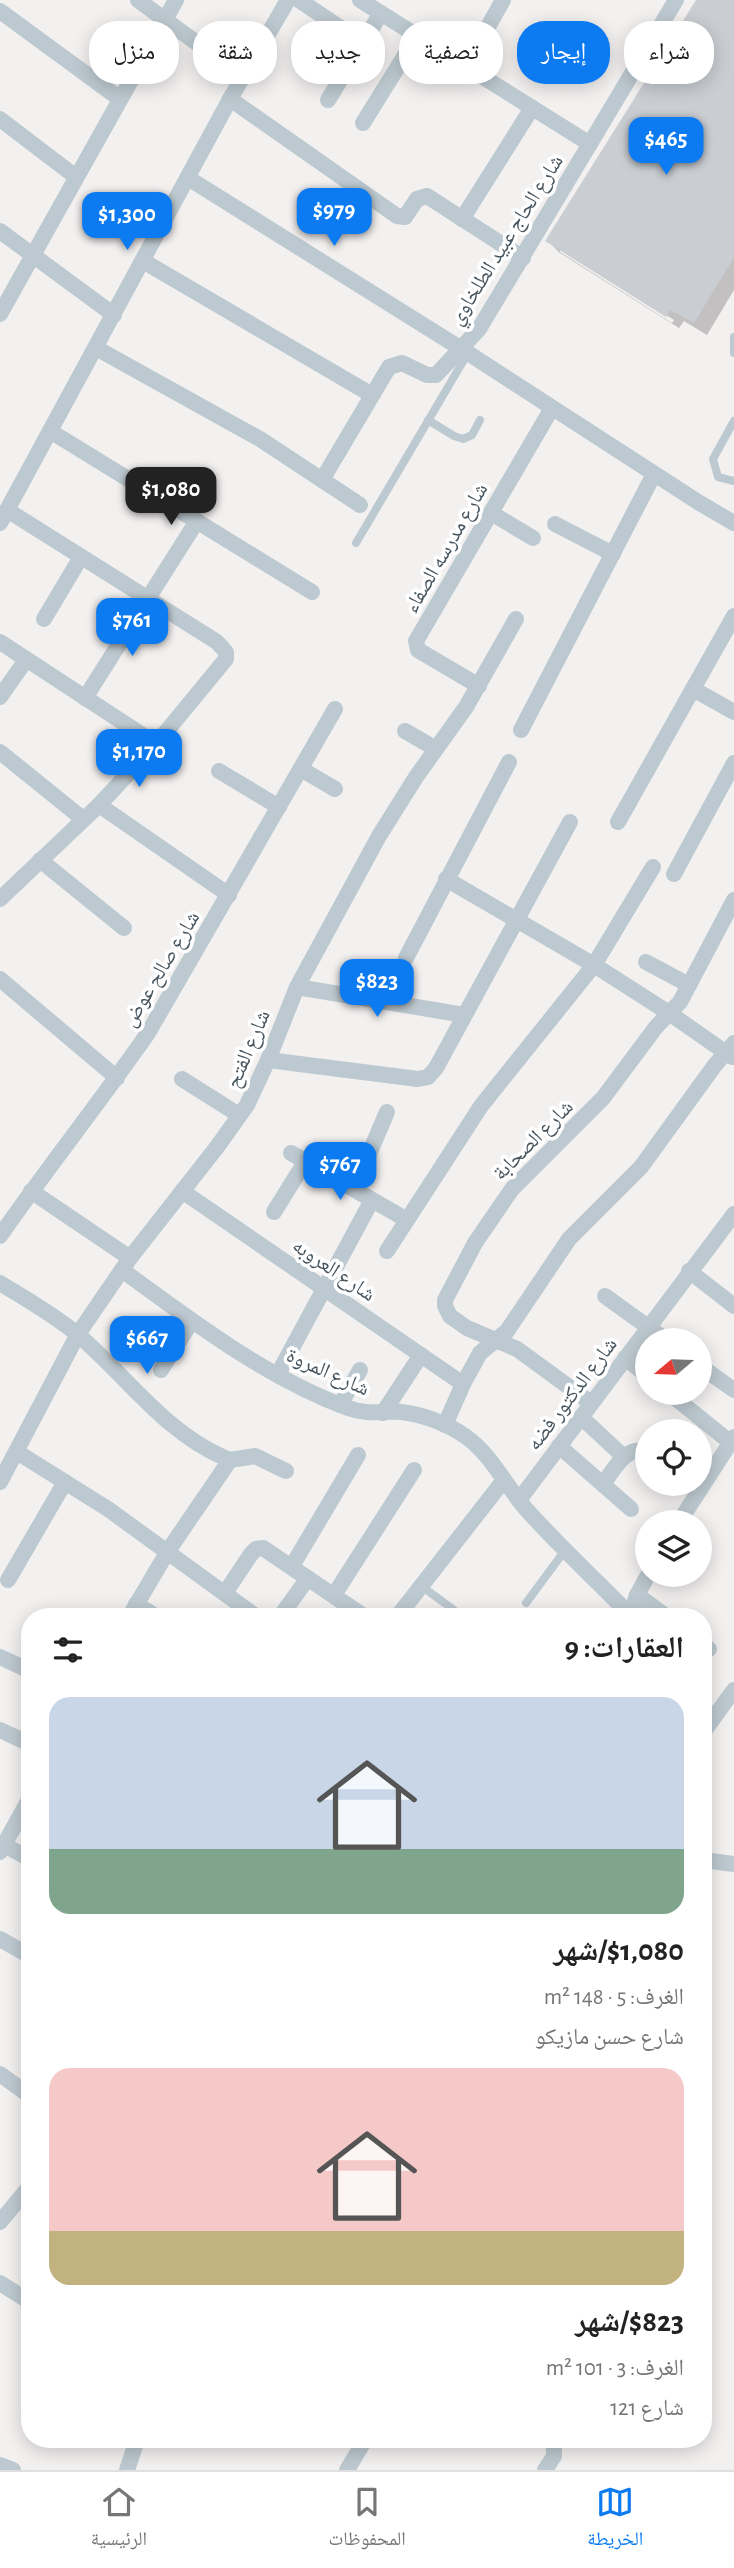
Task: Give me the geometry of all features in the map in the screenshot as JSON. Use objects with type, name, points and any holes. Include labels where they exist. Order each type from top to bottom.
[{"type":"street","points":[[138,0],[193,40]]},
{"type":"street","points":[[0,314],[176,0]]},
{"type":"street","points":[[275,21],[288,0]]},
{"type":"street","points":[[299,0],[330,21]]},
{"type":"street","points":[[360,0],[399,24]]},
{"type":"street","points":[[491,21],[503,0]]},
{"type":"street","name":"شارع الحاج عبيد الطلخاوي","points":[[322,480],[386,370],[393,364],[402,363],[426,375],[436,375],[464,351],[523,258],[676,0]]},
{"type":"street","points":[[0,11],[120,100]]},
{"type":"street","points":[[376,21],[381,13]]},
{"type":"street","points":[[363,123],[399,65]]},
{"type":"street","points":[[1,897],[99,805],[156,744],[223,665],[226,652],[217,642],[81,557],[3,517],[238,84]]},
{"type":"street","points":[[328,100],[338,84]]},
{"type":"street","points":[[494,84],[590,144]]},
{"type":"street","points":[[230,99],[397,216],[403,218],[408,215],[417,199],[424,196],[523,258]]},
{"type":"street","points":[[463,219],[532,108]]},
{"type":"street","points":[[0,119],[76,177]]},
{"type":"street","points":[[188,178],[734,523]]},
{"type":"street","points":[[0,231],[114,315]]},
{"type":"street","points":[[144,261],[372,395]]},
{"type":"street","points":[[96,348],[260,439],[360,505]]},
{"type":"street","name":"شارع مدرسه الصفاء","points":[[479,686],[418,650],[416,641],[552,408]]},
{"type":"street","points":[[50,431],[312,592]]},
{"type":"street","points":[[521,730],[654,474]]},
{"type":"street","points":[[491,513],[533,538]]},
{"type":"street","points":[[85,698],[197,521]]},
{"type":"street","points":[[555,524],[612,554]]},
{"type":"street","points":[[44,619],[81,557]]},
{"type":"street","points":[[618,822],[734,617]]},
{"type":"street","name":"شارع الفتح","points":[[0,1482],[78,1335],[126,1264],[239,1115],[268,1060],[297,987],[379,836],[479,686],[516,619]]},
{"type":"street","points":[[0,642],[156,744]]},
{"type":"street","points":[[0,697],[26,660]]},
{"type":"street","points":[[693,688],[734,712]]},
{"type":"street","name":"شارع صالح عوض","points":[[0,1236],[117,1078],[162,1010],[335,709]]},
{"type":"street","points":[[405,731],[436,750]]},
{"type":"street","points":[[0,752],[83,819]]},
{"type":"street","points":[[406,958],[509,762]]},
{"type":"street","points":[[674,874],[734,762]]},
{"type":"street","points":[[301,769],[335,789]]},
{"type":"street","points":[[219,771],[279,807]]},
{"type":"street","points":[[99,805],[229,895]]},
{"type":"street","points":[[268,1060],[418,1079],[428,1077],[436,1068],[570,822]]},
{"type":"street","points":[[40,860],[124,928]]},
{"type":"street","points":[[387,1251],[481,1106],[594,965],[653,867]]},
{"type":"street","points":[[445,1424],[480,1353],[512,1325],[569,1239],[641,1167],[715,1065],[731,1052],[594,965],[446,879]]},
{"type":"street","name":"شارع الصحابة","points":[[495,1340],[467,1328],[450,1316],[445,1306],[449,1289],[475,1243],[512,1188],[603,1098],[680,1002],[734,900]]},
{"type":"street","points":[[646,962],[689,985]]},
{"type":"street","points":[[0,979],[117,1078]]},
{"type":"street","points":[[297,987],[464,1016]]},
{"type":"street","points":[[182,1079],[239,1115]]},
{"type":"street","points":[[354,1189],[387,1112]]},
{"type":"street","points":[[291,1153],[407,1220]]},
{"type":"street","points":[[274,1212],[305,1162]]},
{"type":"street","name":"شارع المروة","points":[[32,1191],[126,1264],[192,1321],[278,1374],[340,1405],[371,1414],[404,1413],[445,1424],[476,1444],[519,1500],[623,1608]]},
{"type":"street","name":"شارع العروبه","points":[[182,1191],[463,1384]]},
{"type":"street","points":[[278,1374],[372,1200]]},
{"type":"street","name":"شارع الدكتور فضه","points":[[648,1328],[734,1214]]},
{"type":"street","points":[[689,1271],[734,1306]]},
{"type":"street","points":[[0,1283],[78,1335],[170,1424],[206,1449],[230,1460],[256,1456],[286,1471]]},
{"type":"street","points":[[606,1296],[648,1328]]},
{"type":"street","points":[[161,1370],[192,1321]]},
{"type":"street","points":[[495,1340],[524,1354],[591,1403]]},
{"type":"street","name":"شارع الدكتور فضه","points":[[519,1500],[635,1345]]},
{"type":"street","points":[[383,1413],[421,1355]]},
{"type":"street","points":[[625,1358],[635,1366]]},
{"type":"street","points":[[340,1405],[360,1370]]},
{"type":"street","points":[[712,1374],[734,1390]]},
{"type":"street","points":[[685,1405],[732,1439],[712,1464]]},
{"type":"street","points":[[581,1417],[624,1457]]},
{"type":"street","points":[[559,1446],[631,1509]]},
{"type":"street","points":[[603,1484],[624,1457],[635,1450]]},
{"type":"street","points":[[16,1451],[168,1551],[245,1608]]},
{"type":"street","points":[[292,1566],[358,1455]]},
{"type":"street","points":[[135,1608],[168,1551],[230,1460]]},
{"type":"street","points":[[334,1595],[414,1470]]},
{"type":"street","points":[[403,1608],[504,1480]]},
{"type":"street","points":[[8,1580],[65,1482]]},
{"type":"street","points":[[225,1593],[251,1554],[260,1548],[267,1549],[352,1608]]},
{"type":"street","points":[[286,1608],[308,1578]]},
{"type":"street","points":[[633,1608],[641,1587]]},
{"type":"street","points":[[637,1595],[655,1608]]},
{"type":"street","points":[[0,1657],[21,1667]]},
{"type":"street","points":[[712,1715],[734,1690]]},
{"type":"street","points":[[0,1730],[21,1737]]},
{"type":"street","points":[[21,1814],[2,1848],[21,1855]]},
{"type":"street","points":[[712,1862],[733,1863]]},
{"type":"street","points":[[0,1939],[21,1951]]},
{"type":"street","points":[[0,2074],[21,2089]]},
{"type":"street","points":[[0,2222],[21,2197]]},
{"type":"street","points":[[0,2283],[21,2296]]},
{"type":"street","points":[[127,2470],[134,2448]]},
{"type":"street","points":[[347,2470],[360,2448]]},
{"type":"street","points":[[545,2470],[554,2456],[554,2448]]},
{"type":"street","points":[[0,2465],[13,2470]]},
{"type":"lane","points":[[734,337],[734,353]]},
{"type":"lane","points":[[356,543],[428,420],[464,351]]},
{"type":"lane","points":[[428,420],[458,439],[471,435],[480,420]]},
{"type":"lane","points":[[734,421],[713,459],[718,477],[734,481]]},
{"type":"lane","points":[[526,1603],[566,1549]]},
{"type":"lane","points":[[420,1585],[451,1608]]},
{"type":"building","points":[[696,0],[734,0],[734,257],[694,323],[670,310],[666,317],[545,241],[643,84],[714,84],[714,21],[683,21]]}]
